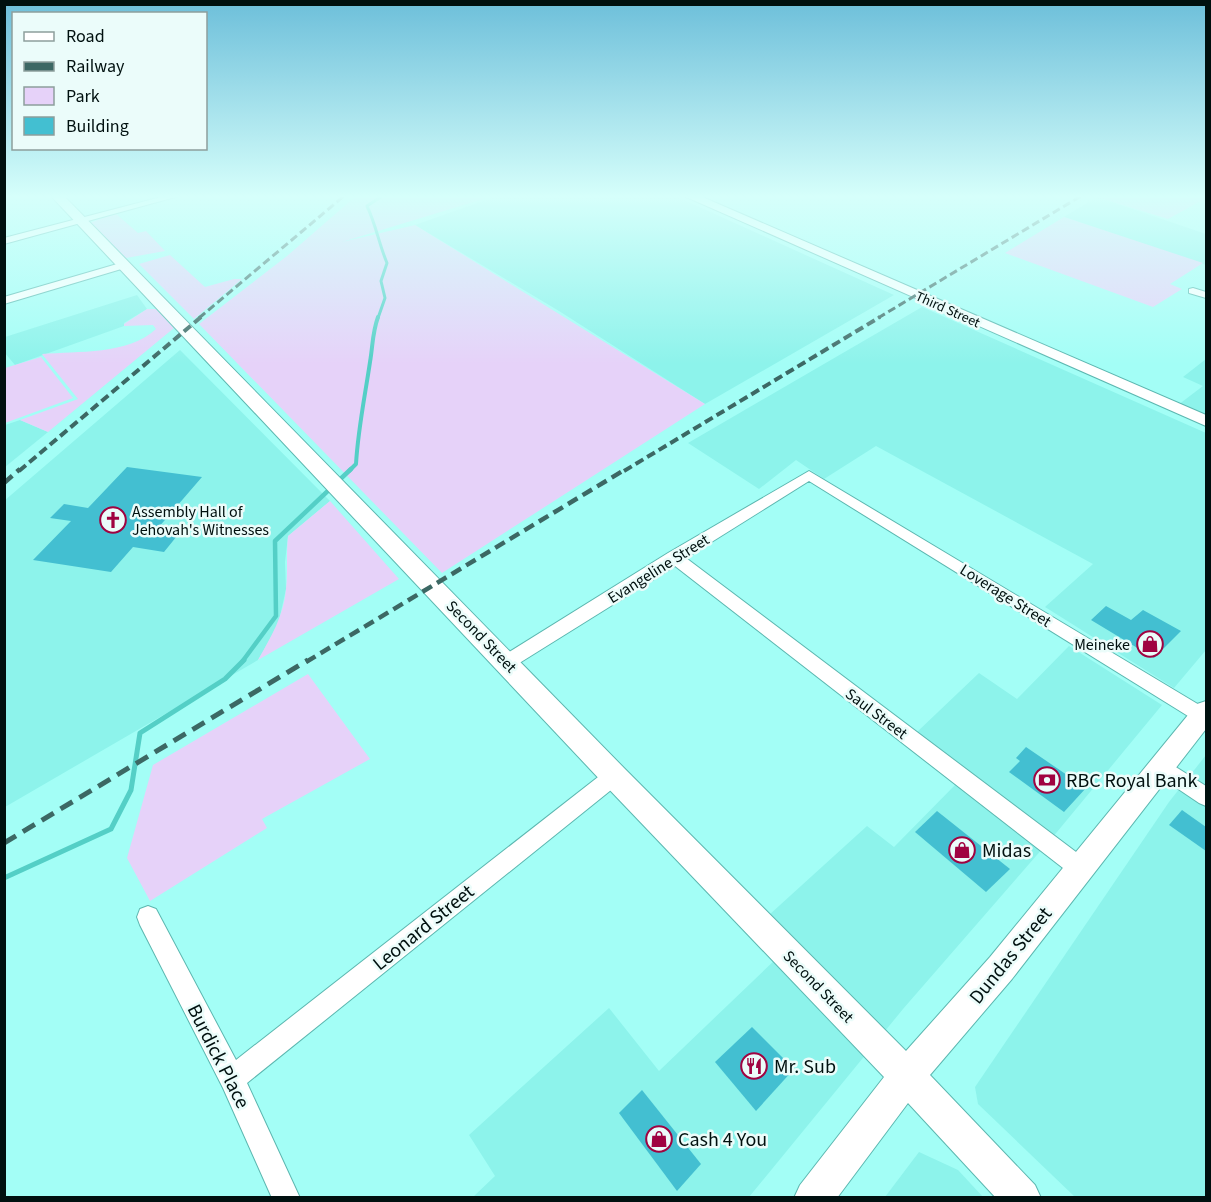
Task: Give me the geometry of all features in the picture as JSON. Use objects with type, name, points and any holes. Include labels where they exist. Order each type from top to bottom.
[{"type":"street","name":"Second Street","points":[[112,252],[614,776],[1022,1197]]},
{"type":"street","name":"Third Street","points":[[819,252],[1206,421]]},
{"type":"street","points":[[4,301],[124,265]]},
{"type":"street","points":[[1194,291],[1206,295]]},
{"type":"street","name":"Evangeline Street","points":[[507,662],[809,475]]},
{"type":"street","name":"Loverage Street","points":[[809,475],[1205,714]]},
{"type":"street","name":"Saul Street","points":[[674,557],[1080,868]]},
{"type":"street","name":"Dundas Street","points":[[813,1197],[907,1076],[1001,968],[1205,714]]},
{"type":"street","points":[[1163,768],[1206,796]]},
{"type":"street","name":"Leonard Street","points":[[232,1079],[614,776]]},
{"type":"street","name":"Burdick Place","points":[[148,916],[232,1079],[286,1197]]},
{"type":"shaded area","points":[[460,252],[799,252],[894,295],[705,404],[559,311]]},
{"type":"shaded area","points":[[1168,252],[1206,252],[1206,265]]},
{"type":"shaded area","points":[[137,295],[147,309],[124,323],[124,326],[15,365],[5,353],[5,337]]},
{"type":"shaded area","points":[[922,307],[1206,433],[1206,650],[1174,688],[1045,607],[1093,564],[876,446],[824,479],[796,460],[759,489],[688,443]]},
{"type":"shaded area","points":[[180,350],[330,501],[288,536],[285,562],[286,589],[278,625],[258,660],[5,807],[4,501]]},
{"type":"shaded area","points":[[1206,359],[1206,417],[1178,405],[1203,386],[1183,377]]},
{"type":"shaded area","points":[[20,420],[48,432],[5,467],[5,425]]},
{"type":"shaded area","points":[[1069,646],[1162,705],[1057,832],[903,1009],[749,1197],[473,1197],[495,1176],[469,1135],[609,1008],[659,1071],[778,957],[769,915],[867,826],[894,847],[958,782],[909,744],[917,732],[979,673],[1017,699]]},
{"type":"shaded area","points":[[1206,755],[1206,1197],[1075,1197],[978,1104],[975,1087],[1169,802]]},
{"type":"shaded area","points":[[919,1152],[958,1170],[983,1197],[885,1197]]},
{"type":"green space","points":[[120,252],[159,252],[126,258]]},
{"type":"green space","points":[[291,252],[459,252],[705,404],[442,573],[199,324]]},
{"type":"green space","points":[[1170,252],[1203,263],[1170,284],[1182,289],[1153,307],[1005,253]]},
{"type":"green space","points":[[170,255],[205,287],[242,279],[194,319],[139,264]]},
{"type":"green space","points":[[147,309],[156,309],[174,328],[48,432],[20,420],[78,399],[42,354],[117,348],[145,337],[156,329],[153,325],[124,326],[124,324]]},
{"type":"green space","points":[[41,357],[73,398],[5,423],[5,368]]},
{"type":"green space","points":[[330,501],[399,579],[258,660],[283,608],[287,582],[288,536]]},
{"type":"green space","points":[[308,674],[370,759],[262,819],[267,828],[150,901],[127,858],[153,765]]},
{"type":"building","name":"Assembly Hall of Jehovah's Witnesses","points":[[127,467],[202,477],[158,528],[181,531],[164,552],[133,547],[111,572],[33,560],[71,521],[50,518],[64,504],[88,508]]},
{"type":"building","name":"Meineke","points":[[1106,606],[1131,620],[1143,610],[1181,631],[1154,658],[1091,620]]},
{"type":"building","name":"RBC Royal Bank","points":[[1026,747],[1086,788],[1064,812],[1009,772],[1020,761],[1016,758]]},
{"type":"building","points":[[1182,810],[1206,827],[1206,851],[1169,825]]},
{"type":"building","name":"Midas","points":[[937,811],[1010,869],[986,892],[915,832]]},
{"type":"building","name":"Mr. Sub","points":[[752,1027],[794,1069],[756,1111],[715,1062]]},
{"type":"building","name":"Cash 4 You","points":[[642,1090],[701,1164],[677,1191],[619,1113]]},
{"type":"waterway","points":[[378,318],[385,298],[381,281],[387,263],[383,252]]},
{"type":"waterway","points":[[351,469],[356,464],[358,438],[378,317]]},
{"type":"waterway","points":[[242,662],[276,616],[275,541],[351,469]]},
{"type":"waterway","points":[[4,878],[111,829],[131,790],[140,733],[225,679],[242,662]]},
{"type":"railway","points":[[199,318],[277,252]]},
{"type":"railway","points":[[878,318],[988,252]]},
{"type":"railway","points":[[19,471],[201,317]]},
{"type":"railway","points":[[624,471],[880,317]]},
{"type":"railway","points":[[4,483],[20,469]]},
{"type":"railway","points":[[306,662],[626,469]]},
{"type":"railway","points":[[4,843],[308,660]]},
{"type":"place","name":"Assembly Hall of Jehovah's Witnesses","points":[[113,520]]},
{"type":"place","name":"Meineke","points":[[1150,644]]},
{"type":"place","name":"RBC Royal Bank","points":[[1047,780]]},
{"type":"place","name":"Midas","points":[[962,850]]},
{"type":"place","name":"Mr. Sub","points":[[754,1066]]},
{"type":"place","name":"Cash 4 You","points":[[659,1139]]}]
